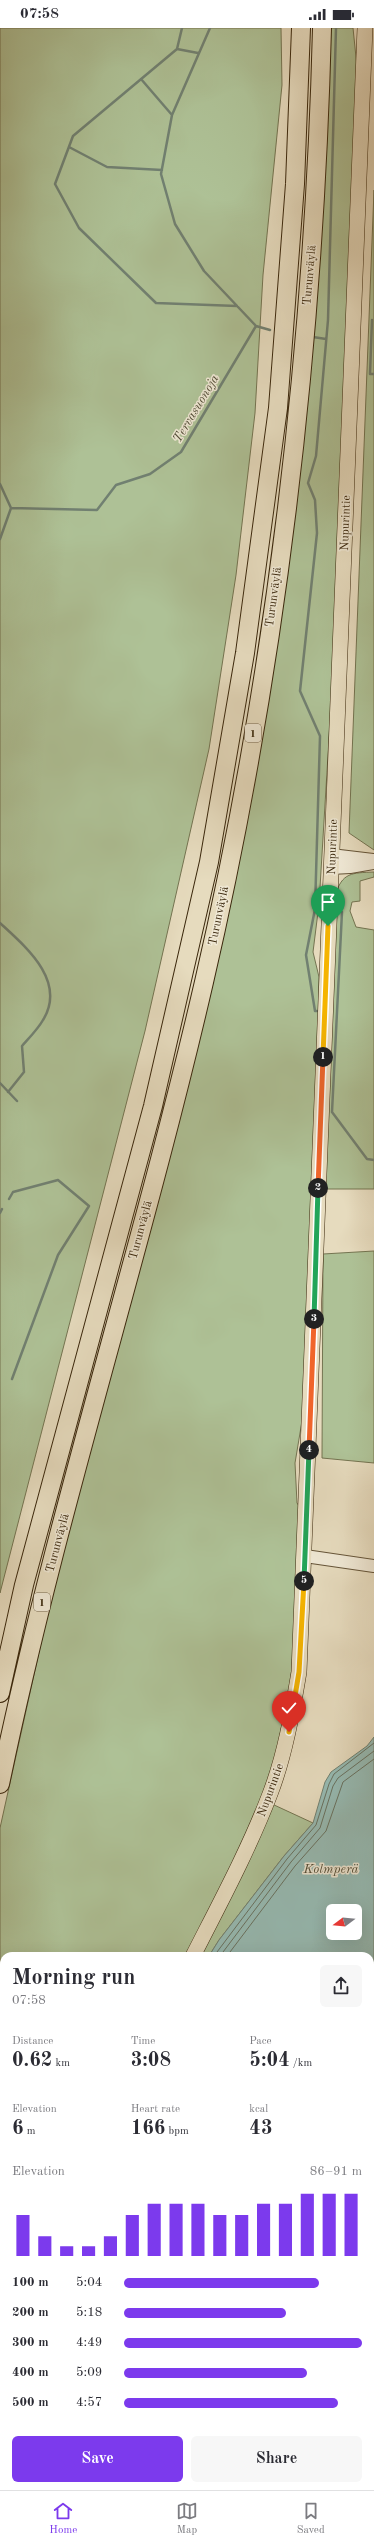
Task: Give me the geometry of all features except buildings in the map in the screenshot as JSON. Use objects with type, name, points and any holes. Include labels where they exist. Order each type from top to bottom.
[{"type":"highway","name":"Turunväylä","points":[[0,1693],[24,1586],[153,1106],[209,862],[245,653],[278,408],[295,184],[301,28]]},
{"type":"highway","name":"Turunväylä","points":[[0,1784],[45,1586],[204,982],[242,796],[265,655],[297,412],[316,184],[322,28]]},
{"type":"main road","name":"Nupurintie","points":[[195,1952],[242,1859],[271,1793],[289,1732],[299,1672],[305,1556],[331,861],[365,28]]},
{"type":"street","points":[[331,861],[350,867],[374,862]]},
{"type":"street","points":[[305,1556],[374,1566]]},
{"type":"green space","points":[[0,28],[281,28],[282,85],[263,275],[255,413],[236,575],[209,749],[145,1031],[0,1593]]},
{"type":"green space","points":[[329,28],[353,28],[357,67],[333,672],[319,904],[313,952],[319,977],[319,1002],[306,1397],[295,1463],[297,1503],[299,1506],[299,1573],[291,1678],[274,1766],[246,1836],[189,1952],[0,1952],[0,1828],[57,1571],[270,683]]},
{"type":"green space","points":[[374,190],[374,850],[349,833]]},
{"type":"green space","points":[[374,872],[374,877],[360,881],[360,901],[352,902],[350,911],[356,927],[374,930],[374,1189],[325,1189],[335,896],[341,882],[349,875]]},
{"type":"green space","points":[[374,1251],[374,1463],[322,1458],[323,1254]]},
{"type":"green space","points":[[272,1804],[313,1823],[284,1856],[219,1940],[212,1952],[201,1952]]},
{"type":"water","name":"Kolmperä","points":[[374,1737],[374,1952],[212,1952],[219,1940],[284,1856],[313,1823],[325,1782],[331,1772],[367,1746]]},
{"type":"waterway","points":[[182,28],[177,49],[73,136],[55,184],[79,228],[156,303],[237,306]]},
{"type":"waterway","points":[[210,28],[172,115],[161,174],[175,224],[204,271],[256,326]]},
{"type":"waterway","points":[[317,1011],[315,1011],[306,955],[315,909],[320,736],[300,691],[317,533],[315,500],[308,483],[316,456],[328,320],[336,28]]},
{"type":"waterway","points":[[177,49],[198,53]]},
{"type":"waterway","points":[[141,79],[172,115]]},
{"type":"waterway","points":[[69,147],[107,167],[162,170]]},
{"type":"waterway","points":[[372,320],[370,374],[374,374]]},
{"type":"waterway","points":[[256,326],[270,330]]},
{"type":"waterway","name":"Tervasuonoja","points":[[11,508],[97,510],[116,485],[150,474],[181,452],[256,326]]},
{"type":"waterway","points":[[313,337],[326,339]]},
{"type":"waterway","points":[[0,484],[11,508]]},
{"type":"waterway","name":"Tervasuonoja","points":[[0,539],[11,508]]},
{"type":"waterway","points":[[315,909],[321,909]]},
{"type":"waterway","points":[[337,911],[342,912],[332,1112],[367,1159],[374,1160]]},
{"type":"waterway","name":"Tervasuonoja","points":[[0,923],[21,943],[40,966],[47,978],[50,992],[49,1006],[43,1020],[22,1046],[24,1072],[8,1092]]},
{"type":"waterway","name":"Tervasuonoja","points":[[0,1083],[17,1101]]},
{"type":"waterway","points":[[9,1199],[13,1192],[58,1180],[89,1206],[58,1255],[12,1379]]},
{"type":"waterway","points":[[0,1213],[2,1209]]},
{"type":"route","points":[[289,1732],[299,1672],[303,1619],[328,926]]}]
